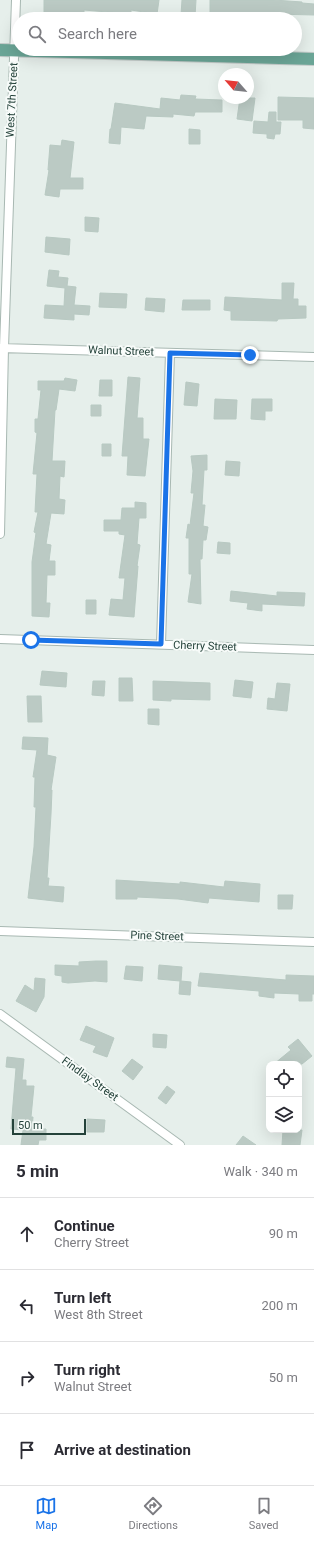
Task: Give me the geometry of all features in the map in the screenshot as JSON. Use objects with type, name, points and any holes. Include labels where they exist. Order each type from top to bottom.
[{"type":"main road","points":[[0,50],[12,51]]},
{"type":"main road","points":[[202,56],[314,59]]},
{"type":"street","name":"West 7th Street","points":[[16,0],[16,12]]},
{"type":"street","name":"West 7th Street","points":[[0,534],[2,348],[14,56]]},
{"type":"street","name":"Walnut Street","points":[[2,348],[314,357]]},
{"type":"street","points":[[161,644],[170,353]]},
{"type":"street","name":"Cherry Street","points":[[0,639],[314,650]]},
{"type":"street","name":"Pine Street","points":[[0,931],[314,942]]},
{"type":"street","name":"Findlay Street","points":[[0,1014],[180,1145]]},
{"type":"building","points":[[44,0],[159,0],[157,12],[131,10],[131,12],[108,12],[84,10],[84,12],[44,12]]},
{"type":"building","points":[[182,0],[196,0],[195,12],[181,12]]},
{"type":"building","points":[[210,0],[274,0],[314,4],[314,15],[302,15],[302,12],[210,12]]},
{"type":"building","points":[[181,95],[196,96],[195,99],[218,100],[218,104],[222,104],[222,112],[195,112],[194,116],[173,114],[173,117],[146,116],[144,129],[121,127],[120,144],[109,143],[115,103],[160,109],[161,98],[180,100]]},
{"type":"building","points":[[278,97],[314,98],[314,129],[303,128],[303,120],[278,120]]},
{"type":"building","points":[[255,98],[252,121],[237,119],[239,104],[254,104]]},
{"type":"building","points":[[269,112],[276,112],[276,122],[281,122],[280,134],[275,134],[274,139],[267,138],[267,134],[253,133],[254,121],[268,122]]},
{"type":"building","points":[[189,129],[200,130],[200,144],[189,144]]},
{"type":"building","points":[[62,140],[74,142],[70,178],[83,178],[83,189],[60,189],[59,197],[45,195],[49,170],[50,145],[61,146]]},
{"type":"building","points":[[85,217],[99,218],[98,232],[85,231]]},
{"type":"building","points":[[46,237],[70,239],[69,255],[45,252]]},
{"type":"building","points":[[49,270],[59,271],[58,277],[68,278],[67,286],[76,287],[74,305],[90,306],[89,315],[74,314],[74,320],[44,318],[45,305],[64,306],[65,288],[47,286]]},
{"type":"building","points":[[282,283],[294,283],[293,299],[298,299],[298,306],[306,306],[306,318],[278,319],[277,321],[231,320],[231,311],[224,310],[225,297],[282,300]]},
{"type":"building","points":[[100,293],[127,294],[126,308],[99,307]]},
{"type":"building","points":[[146,298],[165,299],[164,312],[145,310]]},
{"type":"building","points":[[183,300],[210,300],[210,310],[182,310]]},
{"type":"building","points":[[128,377],[140,378],[137,418],[143,418],[143,439],[149,439],[145,476],[127,475],[128,456],[122,456]]},
{"type":"building","points":[[65,378],[77,380],[75,391],[59,389],[55,410],[52,461],[65,461],[64,477],[60,476],[59,499],[65,500],[64,514],[51,513],[46,544],[51,545],[49,561],[55,561],[55,575],[47,575],[46,603],[50,603],[49,617],[32,616],[32,562],[36,533],[34,532],[38,512],[35,512],[37,474],[33,474],[37,433],[35,432],[35,419],[38,419],[41,390],[38,390],[38,381],[64,381]]},
{"type":"building","points":[[100,380],[112,380],[112,396],[99,396]]},
{"type":"building","points":[[186,382],[199,384],[197,406],[184,405]]},
{"type":"building","points":[[215,399],[237,400],[236,419],[214,419]]},
{"type":"building","points":[[252,399],[272,399],[272,411],[265,411],[265,420],[251,419]]},
{"type":"building","points":[[91,405],[101,405],[101,416],[91,416]]},
{"type":"building","points":[[102,444],[111,444],[111,456],[102,456]]},
{"type":"building","points":[[207,455],[207,470],[204,470],[202,505],[205,505],[203,526],[208,527],[206,540],[203,540],[202,559],[200,559],[201,604],[188,602],[192,574],[189,574],[189,538],[186,538],[188,524],[190,525],[194,493],[191,493],[193,471],[191,456]]},
{"type":"building","points":[[226,461],[240,462],[239,476],[225,475]]},
{"type":"building","points":[[135,502],[146,503],[146,518],[139,518],[137,544],[140,545],[137,566],[134,617],[109,615],[111,599],[123,600],[125,578],[119,578],[125,535],[119,534],[119,531],[104,531],[104,520],[121,520],[122,508],[135,508]]},
{"type":"building","points":[[218,542],[230,543],[230,554],[217,553]]},
{"type":"building","points":[[231,591],[277,596],[277,592],[305,593],[304,606],[262,604],[262,611],[247,609],[248,603],[230,601]]},
{"type":"building","points":[[86,600],[96,600],[96,614],[86,614]]},
{"type":"building","points":[[42,671],[67,673],[66,687],[40,685]]},
{"type":"building","points":[[119,678],[132,678],[133,701],[119,701]]},
{"type":"building","points":[[235,680],[253,682],[251,698],[233,696]]},
{"type":"building","points":[[93,681],[105,681],[104,696],[92,695]]},
{"type":"building","points":[[153,681],[210,683],[210,700],[153,700]]},
{"type":"building","points":[[277,683],[290,684],[287,711],[267,709],[268,698],[275,699]]},
{"type":"building","points":[[27,696],[41,696],[42,722],[28,722]]},
{"type":"building","points":[[148,709],[159,709],[159,725],[148,724]]},
{"type":"building","points":[[23,737],[48,738],[47,755],[56,757],[51,790],[47,878],[49,878],[48,886],[64,887],[63,902],[28,898],[34,847],[36,807],[34,807],[35,777],[33,777],[37,750],[22,749]]},
{"type":"building","points":[[116,880],[180,884],[180,882],[224,887],[225,881],[260,884],[259,902],[209,898],[208,903],[178,899],[137,897],[137,899],[116,899]]},
{"type":"building","points":[[278,895],[293,895],[292,909],[278,909]]},
{"type":"building","points":[[107,961],[107,982],[95,981],[68,983],[62,982],[62,976],[55,975],[55,965],[79,966],[79,962]]},
{"type":"building","points":[[159,965],[182,967],[181,981],[191,982],[190,995],[179,994],[180,981],[158,979]]},
{"type":"building","points":[[126,966],[143,967],[142,981],[124,979]]},
{"type":"building","points":[[200,973],[286,980],[286,975],[314,976],[314,994],[312,994],[312,1001],[299,1001],[299,994],[274,993],[274,998],[259,996],[259,991],[198,986]]},
{"type":"building","points":[[35,978],[45,979],[44,997],[36,1012],[16,1001],[25,985],[34,991]]},
{"type":"building","points":[[86,1026],[114,1038],[107,1057],[93,1052],[96,1046],[80,1040]]},
{"type":"building","points":[[153,1034],[167,1035],[166,1048],[153,1047]]},
{"type":"building","points":[[298,1039],[312,1056],[302,1064],[302,1061],[278,1061],[291,1050],[288,1047]]},
{"type":"building","points":[[7,1057],[24,1059],[22,1080],[26,1080],[26,1086],[34,1086],[31,1117],[33,1117],[32,1129],[46,1129],[46,1140],[39,1140],[38,1145],[21,1145],[23,1130],[11,1129],[16,1068],[6,1067]]},
{"type":"building","points":[[132,1059],[143,1067],[133,1080],[122,1071]]},
{"type":"building","points":[[167,1086],[175,1092],[166,1104],[158,1098]]},
{"type":"building","points":[[87,1119],[105,1120],[104,1132],[87,1132]]},
{"type":"building","points":[[283,1133],[302,1133],[300,1145],[282,1145]]},
{"type":"building","points":[[243,1136],[256,1145],[236,1145]]},
{"type":"route","points":[[31,640],[161,644],[170,353],[250,355]]}]
